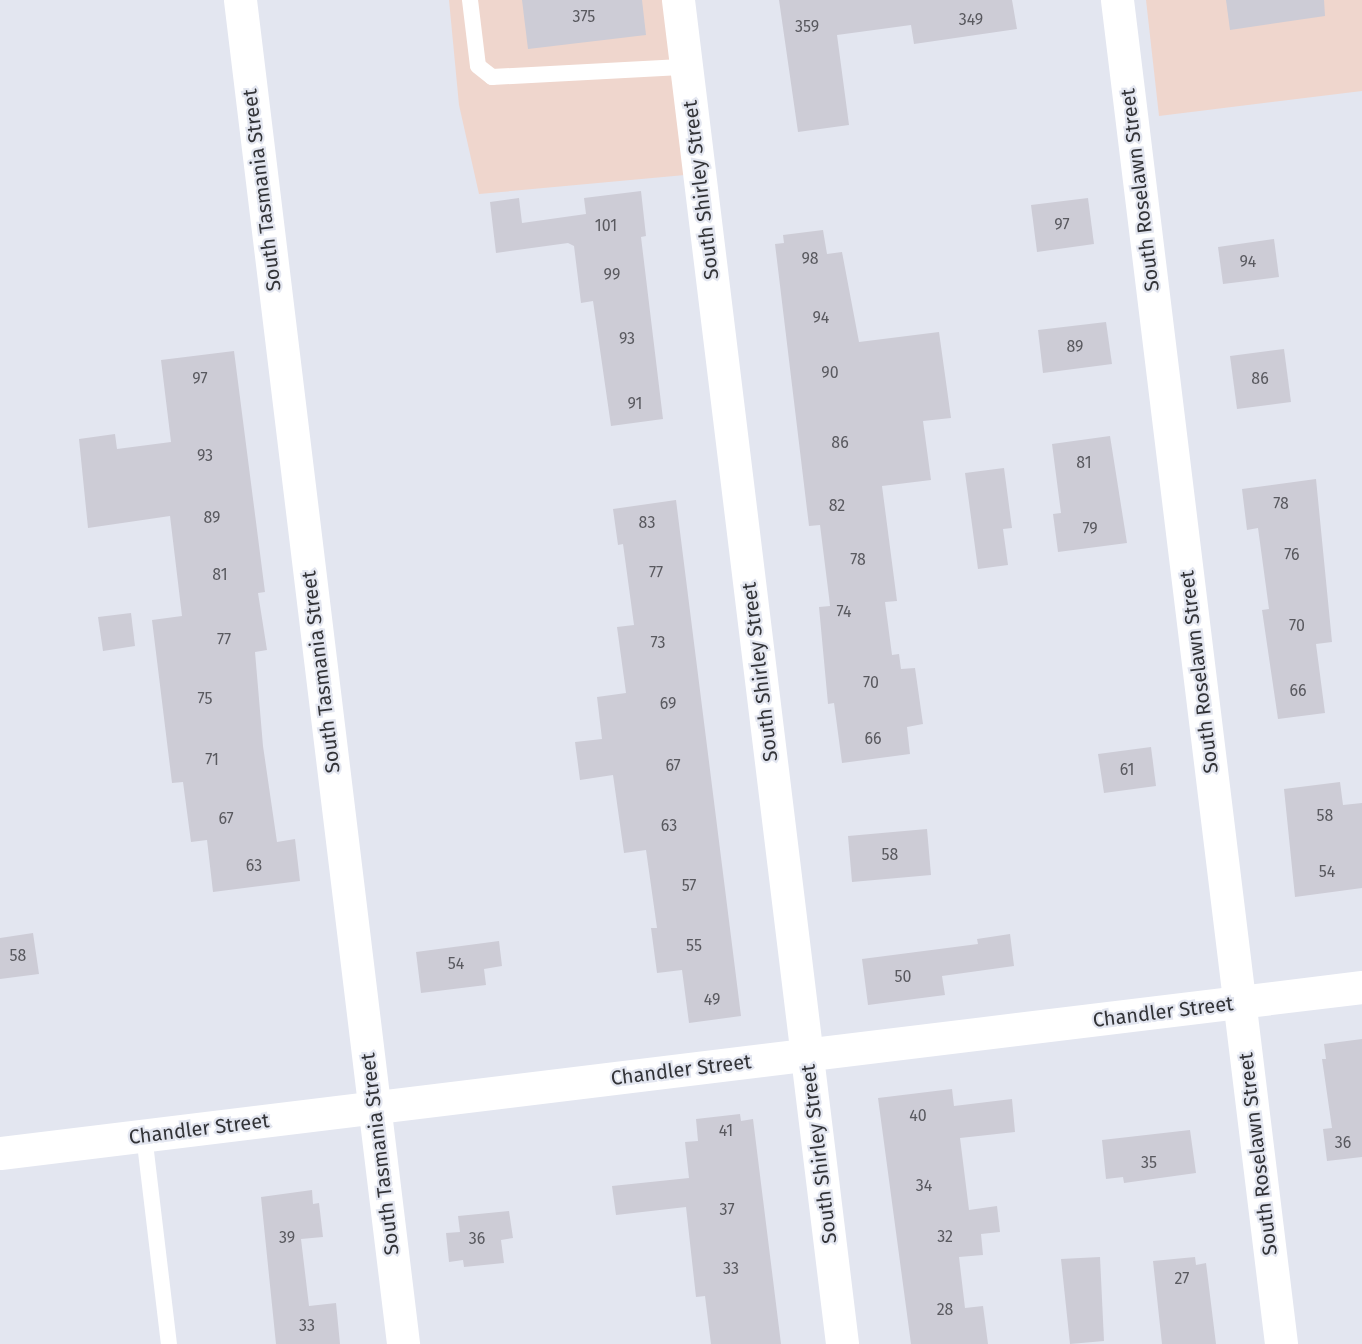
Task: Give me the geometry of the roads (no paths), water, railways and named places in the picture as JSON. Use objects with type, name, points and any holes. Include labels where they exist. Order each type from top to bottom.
[{"type":"street","name":"South Tasmania Street","points":[[240,0],[403,1344]]},
{"type":"street","name":"South Shirley Street","points":[[678,0],[842,1344]]},
{"type":"street","name":"South Roselawn Street","points":[[1117,0],[1281,1344]]},
{"type":"street","name":"Chandler Street","points":[[0,1153],[1362,987]]},
{"type":"lane","points":[[470,0],[478,66],[492,77],[686,67]]},
{"type":"lane","points":[[144,1136],[169,1344]]}]
